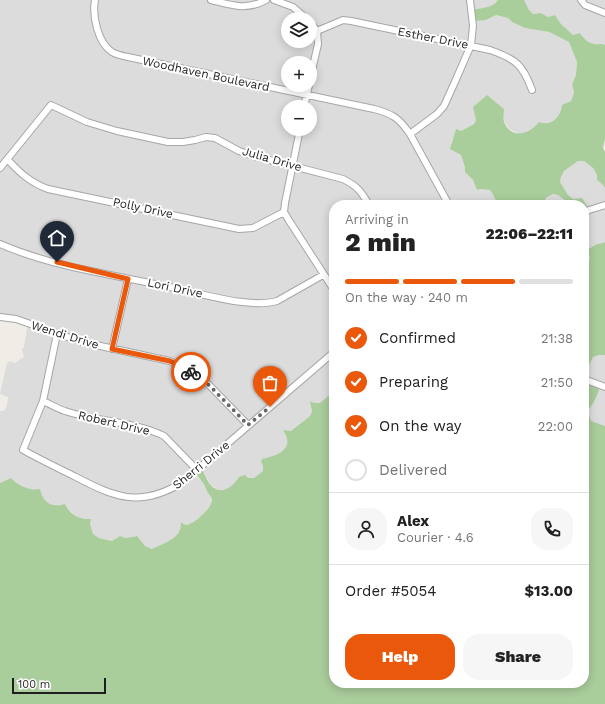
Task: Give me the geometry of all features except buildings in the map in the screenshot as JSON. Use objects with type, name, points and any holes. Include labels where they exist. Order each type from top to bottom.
[{"type":"street","name":"Woodhaven Boulevard","points":[[95,0],[97,31],[104,44],[112,52],[128,57],[307,94],[388,113],[395,116],[410,134],[446,200]]},
{"type":"street","points":[[210,0],[233,6],[252,6],[266,0]]},
{"type":"street","points":[[274,0],[293,7],[299,12]]},
{"type":"street","points":[[410,134],[432,118],[444,106],[471,45],[473,26],[470,0]]},
{"type":"street","points":[[580,0],[585,5],[605,13]]},
{"type":"street","name":"Esther Drive","points":[[317,31],[343,20],[471,45],[501,54],[515,61],[527,76],[532,90]]},
{"type":"street","points":[[315,56],[318,44],[317,31]]},
{"type":"street","points":[[306,100],[307,94]]},
{"type":"street","name":"Julia Drive","points":[[8,160],[51,105],[87,122],[118,131],[168,142],[183,142],[206,137],[215,138],[239,151],[254,156],[342,179],[354,184],[366,200]]},
{"type":"street","points":[[298,136],[284,203],[284,212],[329,283]]},
{"type":"street","points":[[0,168],[8,160]]},
{"type":"street","name":"Polly Drive","points":[[8,160],[18,172],[37,186],[239,229],[253,228],[284,212]]},
{"type":"street","points":[[589,210],[605,205]]},
{"type":"street","name":"Lori Drive","points":[[0,244],[48,260],[128,279],[254,304],[277,301],[323,274]]},
{"type":"street","points":[[112,349],[128,279]]},
{"type":"street","name":"Wendi Drive","points":[[0,317],[16,319],[82,342],[170,361],[200,377],[248,425]]},
{"type":"street","points":[[43,401],[57,334]]},
{"type":"street","name":"Sherri Drive","points":[[43,401],[23,450],[102,491],[121,497],[136,498],[158,495],[170,490],[197,470],[329,356]]},
{"type":"street","points":[[589,381],[605,387]]},
{"type":"street","name":"Robert Drive","points":[[43,401],[65,411],[135,426],[164,436],[197,470]]},
{"type":"shaded area","points":[[0,0],[498,0],[497,3],[486,8],[473,10],[486,20],[496,15],[508,18],[512,22],[525,28],[549,32],[569,42],[577,62],[576,75],[572,84],[574,93],[571,101],[563,105],[559,117],[549,123],[522,134],[517,133],[509,129],[504,121],[504,109],[487,95],[478,105],[474,124],[461,131],[456,130],[451,146],[461,155],[465,172],[473,180],[477,190],[490,190],[495,200],[329,200],[329,396],[320,404],[314,403],[310,416],[291,431],[283,430],[288,438],[287,446],[284,450],[272,457],[262,459],[261,462],[263,471],[254,478],[248,478],[224,491],[220,491],[210,484],[201,466],[195,473],[207,488],[207,491],[212,499],[211,504],[203,515],[181,528],[178,534],[170,541],[152,549],[145,546],[136,536],[126,538],[120,536],[112,541],[99,538],[93,534],[90,524],[91,519],[78,517],[68,510],[46,502],[41,495],[34,490],[25,488],[11,479],[0,483],[0,411],[4,411],[7,405],[8,397],[0,394],[7,363],[10,361],[15,363],[24,357],[22,349],[24,347],[28,323],[0,317]]},
{"type":"shaded area","points":[[524,0],[605,0],[605,45],[587,42],[580,33],[573,35],[561,24],[555,15],[548,17],[541,13],[533,14],[529,10]]},
{"type":"shaded area","points":[[578,161],[584,161],[593,168],[597,175],[597,180],[605,188],[605,242],[597,244],[589,259],[589,200],[580,200],[578,198],[573,199],[568,195],[560,182],[564,171]]},
{"type":"shaded area","points":[[553,194],[558,195],[564,200],[545,200]]},
{"type":"shaded area","points":[[605,355],[605,426],[591,422],[589,415],[589,409],[595,400],[597,393],[589,383],[589,366],[593,357]]},
{"type":"green space","points":[[498,0],[524,0],[529,10],[533,14],[541,13],[548,17],[555,15],[561,24],[573,35],[580,33],[590,43],[605,45],[605,139],[603,148],[605,152],[605,188],[597,180],[597,175],[593,168],[584,161],[578,161],[564,171],[560,182],[568,195],[573,199],[582,198],[583,200],[564,200],[558,195],[553,194],[545,200],[495,200],[490,190],[477,190],[473,180],[465,172],[461,155],[450,149],[456,129],[461,131],[474,124],[476,120],[473,107],[487,95],[504,109],[504,122],[507,128],[516,133],[521,133],[531,130],[539,122],[548,123],[555,120],[560,113],[562,105],[571,101],[574,93],[572,84],[576,75],[577,62],[569,42],[549,32],[525,28],[512,22],[508,18],[496,15],[486,20],[472,21],[472,10],[496,3]]},
{"type":"green space","points":[[605,242],[605,355],[593,357],[589,366],[589,249],[597,244]]},
{"type":"green space","points":[[589,382],[601,385],[595,400],[589,409]]},
{"type":"green space","points":[[329,395],[329,688],[589,688],[589,414],[591,421],[605,426],[605,704],[0,704],[0,483],[11,478],[24,487],[40,489],[43,498],[52,505],[65,504],[69,511],[75,516],[91,519],[90,524],[93,534],[99,538],[112,541],[120,536],[126,538],[137,536],[145,546],[152,549],[171,540],[179,533],[181,522],[186,525],[192,523],[204,514],[210,506],[212,498],[207,492],[204,484],[195,473],[201,465],[209,483],[217,490],[226,489],[233,485],[239,477],[245,475],[248,478],[254,478],[263,471],[261,462],[262,459],[271,457],[283,451],[286,447],[287,438],[283,430],[291,431],[310,416],[312,411],[310,401],[320,403]]},
{"type":"way so far","points":[[191,372],[200,377],[210,386],[248,425],[270,407]]},
{"type":"route","points":[[57,262],[128,279],[112,349],[170,361],[191,372]]}]
